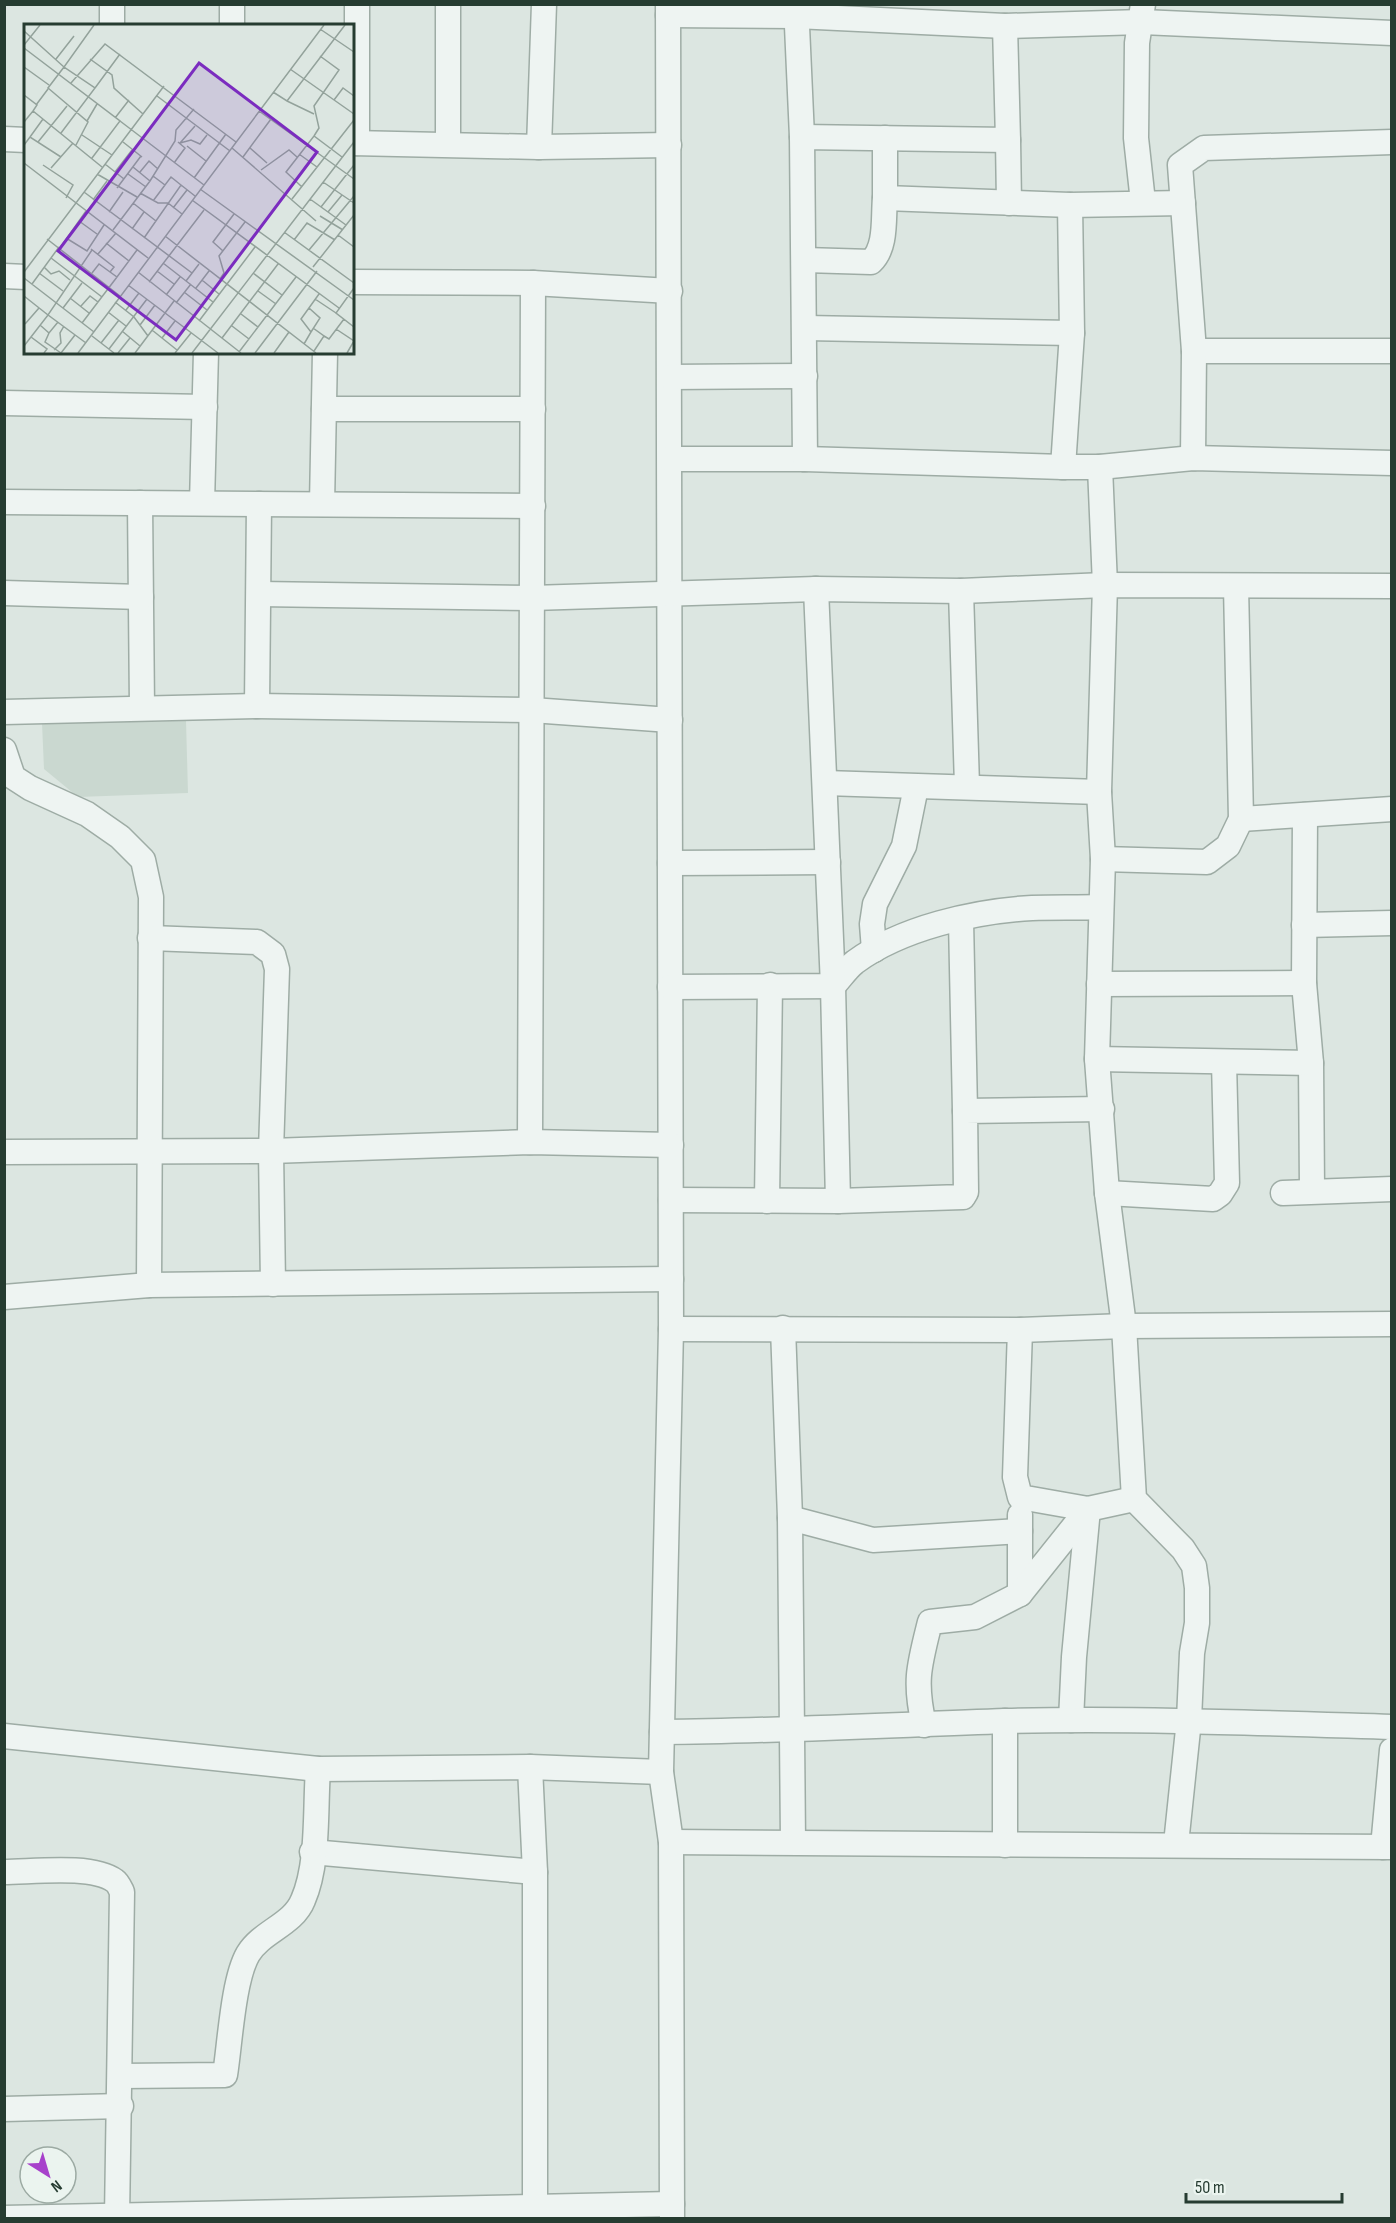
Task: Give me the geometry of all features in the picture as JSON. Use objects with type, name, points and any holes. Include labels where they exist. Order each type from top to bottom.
[{"type":"street","points":[[112,4],[112,24]]},
{"type":"street","points":[[232,4],[232,24]]},
{"type":"street","points":[[357,4],[355,142],[539,147],[669,145]]},
{"type":"street","points":[[448,4],[448,143]]},
{"type":"street","points":[[539,147],[544,4]]},
{"type":"street","points":[[4,2218],[535,2206],[672,2211],[671,1842],[662,1772],[671,1329],[668,10],[796,10],[1005,26],[1142,13],[1392,33]]},
{"type":"street","points":[[796,10],[805,260],[805,459]]},
{"type":"street","points":[[1142,13],[1137,43],[1136,138],[1143,202]]},
{"type":"street","points":[[1005,26],[1009,203]]},
{"type":"street","points":[[802,137],[1008,140]]},
{"type":"street","points":[[805,260],[871,262],[878,256],[882,243],[885,198],[885,138]]},
{"type":"street","points":[[4,139],[24,140]]},
{"type":"street","points":[[1193,458],[1194,351],[1180,165],[1204,148],[1392,142]]},
{"type":"street","points":[[885,198],[1070,206],[1143,202],[1183,203]]},
{"type":"street","points":[[1064,467],[1072,333],[1070,206]]},
{"type":"street","points":[[4,276],[24,277]]},
{"type":"street","points":[[354,282],[533,283],[670,291]]},
{"type":"street","points":[[530,1142],[533,283]]},
{"type":"street","points":[[806,328],[1072,333]]},
{"type":"street","points":[[1194,351],[1392,351]]},
{"type":"street","points":[[202,503],[206,354]]},
{"type":"street","points":[[322,504],[325,354]]},
{"type":"street","points":[[670,377],[805,376]]},
{"type":"street","points":[[4,404],[205,408]]},
{"type":"street","points":[[324,409],[533,409]]},
{"type":"street","points":[[670,459],[805,459],[1064,467],[1100,467],[1193,458],[1392,463]]},
{"type":"street","points":[[1100,467],[1105,585],[1099,792],[1103,859],[1097,1059],[1107,1193],[1124,1326],[1134,1499],[1183,1549],[1194,1566],[1197,1588],[1197,1623],[1192,1653],[1189,1720],[1176,1844]]},
{"type":"street","points":[[4,502],[533,507]]},
{"type":"street","points":[[140,503],[142,708]]},
{"type":"street","points":[[257,706],[259,504]]},
{"type":"street","points":[[259,594],[532,598],[816,589],[961,591],[1105,585],[1392,586]]},
{"type":"street","points":[[1103,859],[1207,862],[1228,846],[1241,819],[1236,586]]},
{"type":"street","points":[[816,589],[833,986],[838,1201]]},
{"type":"street","points":[[961,591],[967,786]]},
{"type":"street","points":[[4,593],[141,597]]},
{"type":"street","points":[[149,1286],[151,897],[143,860],[120,837],[87,814],[30,788],[13,777],[4,749],[5,712],[257,706],[532,710],[670,720]]},
{"type":"street","points":[[825,783],[1099,792]]},
{"type":"street","points":[[874,950],[872,924],[875,904],[904,846],[916,787]]},
{"type":"street","points":[[1241,819],[1392,810]]},
{"type":"street","points":[[1305,815],[1304,983],[1311,1063],[1312,1190]]},
{"type":"street","points":[[670,863],[828,862]]},
{"type":"street","points":[[833,986],[852,964],[909,933],[1015,909],[1101,907]]},
{"type":"street","points":[[671,1200],[838,1201],[963,1197],[966,1192],[961,920]]},
{"type":"street","points":[[1304,925],[1392,923]]},
{"type":"street","points":[[150,938],[257,942],[273,954],[277,969],[271,1151],[273,1284]]},
{"type":"street","points":[[1099,984],[1304,983]]},
{"type":"street","points":[[767,1201],[770,985]]},
{"type":"street","points":[[670,987],[833,986]]},
{"type":"street","points":[[1097,1059],[1311,1063]]},
{"type":"street","points":[[1107,1193],[1213,1199],[1220,1194],[1227,1183],[1224,1062]]},
{"type":"street","points":[[965,1111],[1102,1109]]},
{"type":"street","points":[[4,1152],[271,1151],[530,1142],[670,1145]]},
{"type":"street","points":[[1283,1193],[1312,1190],[1392,1189]]},
{"type":"street","points":[[4,1297],[149,1286],[671,1279]]},
{"type":"street","points":[[671,1329],[1020,1330],[1124,1326],[1392,1324]]},
{"type":"street","points":[[783,1328],[790,1518],[793,1842]]},
{"type":"street","points":[[1020,1330],[1015,1477],[1020,1497],[1020,1594]]},
{"type":"street","points":[[1020,1497],[1088,1509],[1134,1499]]},
{"type":"street","points":[[924,1725],[917,1692],[919,1664],[930,1622],[975,1617],[1020,1594],[1088,1509]]},
{"type":"street","points":[[1071,1720],[1074,1657],[1088,1509]]},
{"type":"street","points":[[790,1518],[873,1540],[1020,1531]]},
{"type":"street","points":[[662,1732],[791,1731],[1071,1720],[1189,1720],[1392,1727]]},
{"type":"street","points":[[1005,1721],[1005,1845]]},
{"type":"street","points":[[4,1736],[318,1769],[530,1767],[662,1772]]},
{"type":"street","points":[[671,1842],[1387,1847],[1392,1750]]},
{"type":"street","points":[[530,1767],[535,1872],[535,2206]]},
{"type":"street","points":[[121,2076],[225,2074],[240,1973],[248,1953],[263,1936],[288,1920],[302,1903],[310,1879],[318,1769]]},
{"type":"street","points":[[312,1852],[535,1872]]},
{"type":"street","points":[[4,1872],[86,1871],[101,1874],[116,1881],[122,1892],[124,1912],[117,2217]]},
{"type":"street","points":[[4,2109],[121,2106]]},
{"type":"shaded area","points":[[186,721],[188,793],[78,797],[44,769],[42,723]]}]
